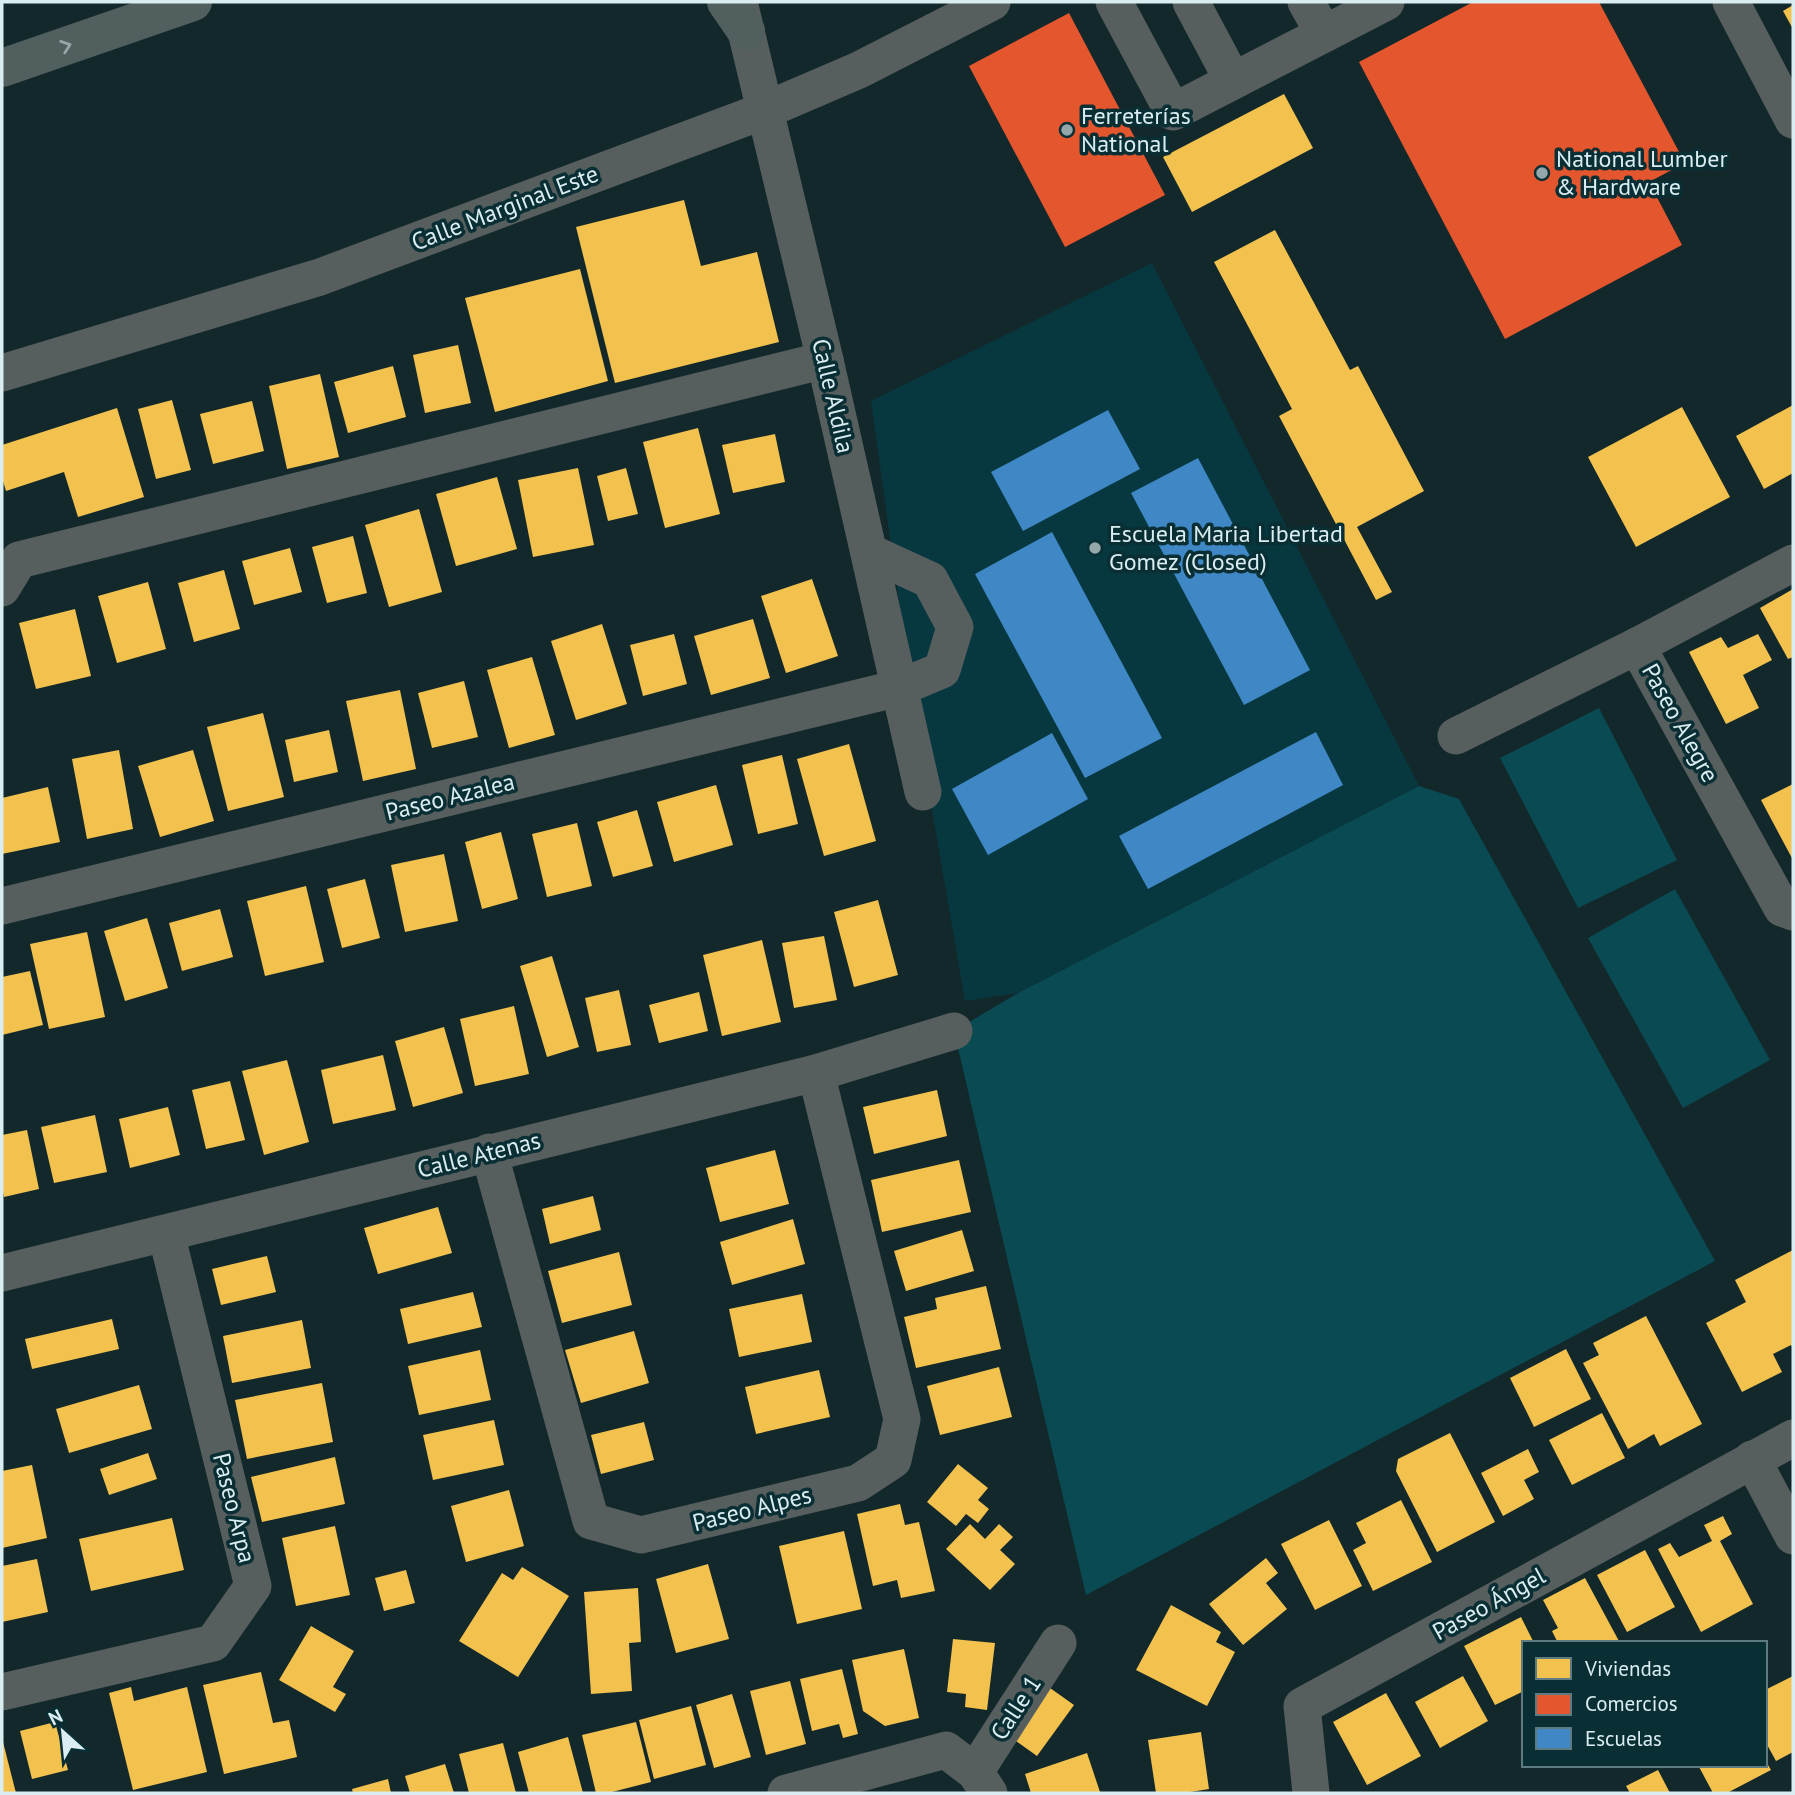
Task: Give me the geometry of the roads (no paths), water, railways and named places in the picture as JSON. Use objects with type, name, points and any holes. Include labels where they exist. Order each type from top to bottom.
[{"type":"main road","points":[[2,68],[193,2]]},
{"type":"street","name":"Calle Marginal Este","points":[[2,373],[320,277],[766,110],[859,70],[992,2]]},
{"type":"street","points":[[1114,2],[1173,112],[1386,2]]},
{"type":"street","points":[[1191,2],[1233,81]]},
{"type":"street","points":[[1306,2],[1324,34]]},
{"type":"street","points":[[1731,2],[1793,120]]},
{"type":"street","name":"Calle Aldila","points":[[740,9],[825,360],[923,792]]},
{"type":"street","points":[[2,588],[19,560],[825,360]]},
{"type":"street","name":"Paseo Azalea","points":[[2,906],[899,688],[942,670],[955,627],[930,580],[869,552]]},
{"type":"street","name":"Paseo Alegre","points":[[1793,563],[1637,646],[1782,908],[1793,912]]},
{"type":"street","points":[[1456,736],[1637,646]]},
{"type":"street","name":"Calle Atenas","points":[[2,1273],[816,1073],[954,1031]]},
{"type":"street","name":"Paseo Alpes","points":[[489,1152],[591,1521],[641,1535],[858,1483],[893,1460],[902,1419],[816,1073]]},
{"type":"street","name":"Paseo Arpa","points":[[2,1692],[214,1643],[253,1586],[166,1233]]},
{"type":"street","points":[[1793,1437],[1752,1459],[1793,1536]]},
{"type":"street","name":"Paseo Ángel","points":[[1311,1793],[1302,1706],[1752,1459]]},
{"type":"street","name":"Calle 1","points":[[786,1793],[946,1750],[982,1783],[1058,1643]]},
{"type":"place","name":"Ferreterías National","points":[[1067,130]]},
{"type":"place","name":"National Lumber & Hardware","points":[[1542,173]]},
{"type":"place","name":"Escuela Maria Libertad Gomez (Closed)","points":[[1095,548]]}]
